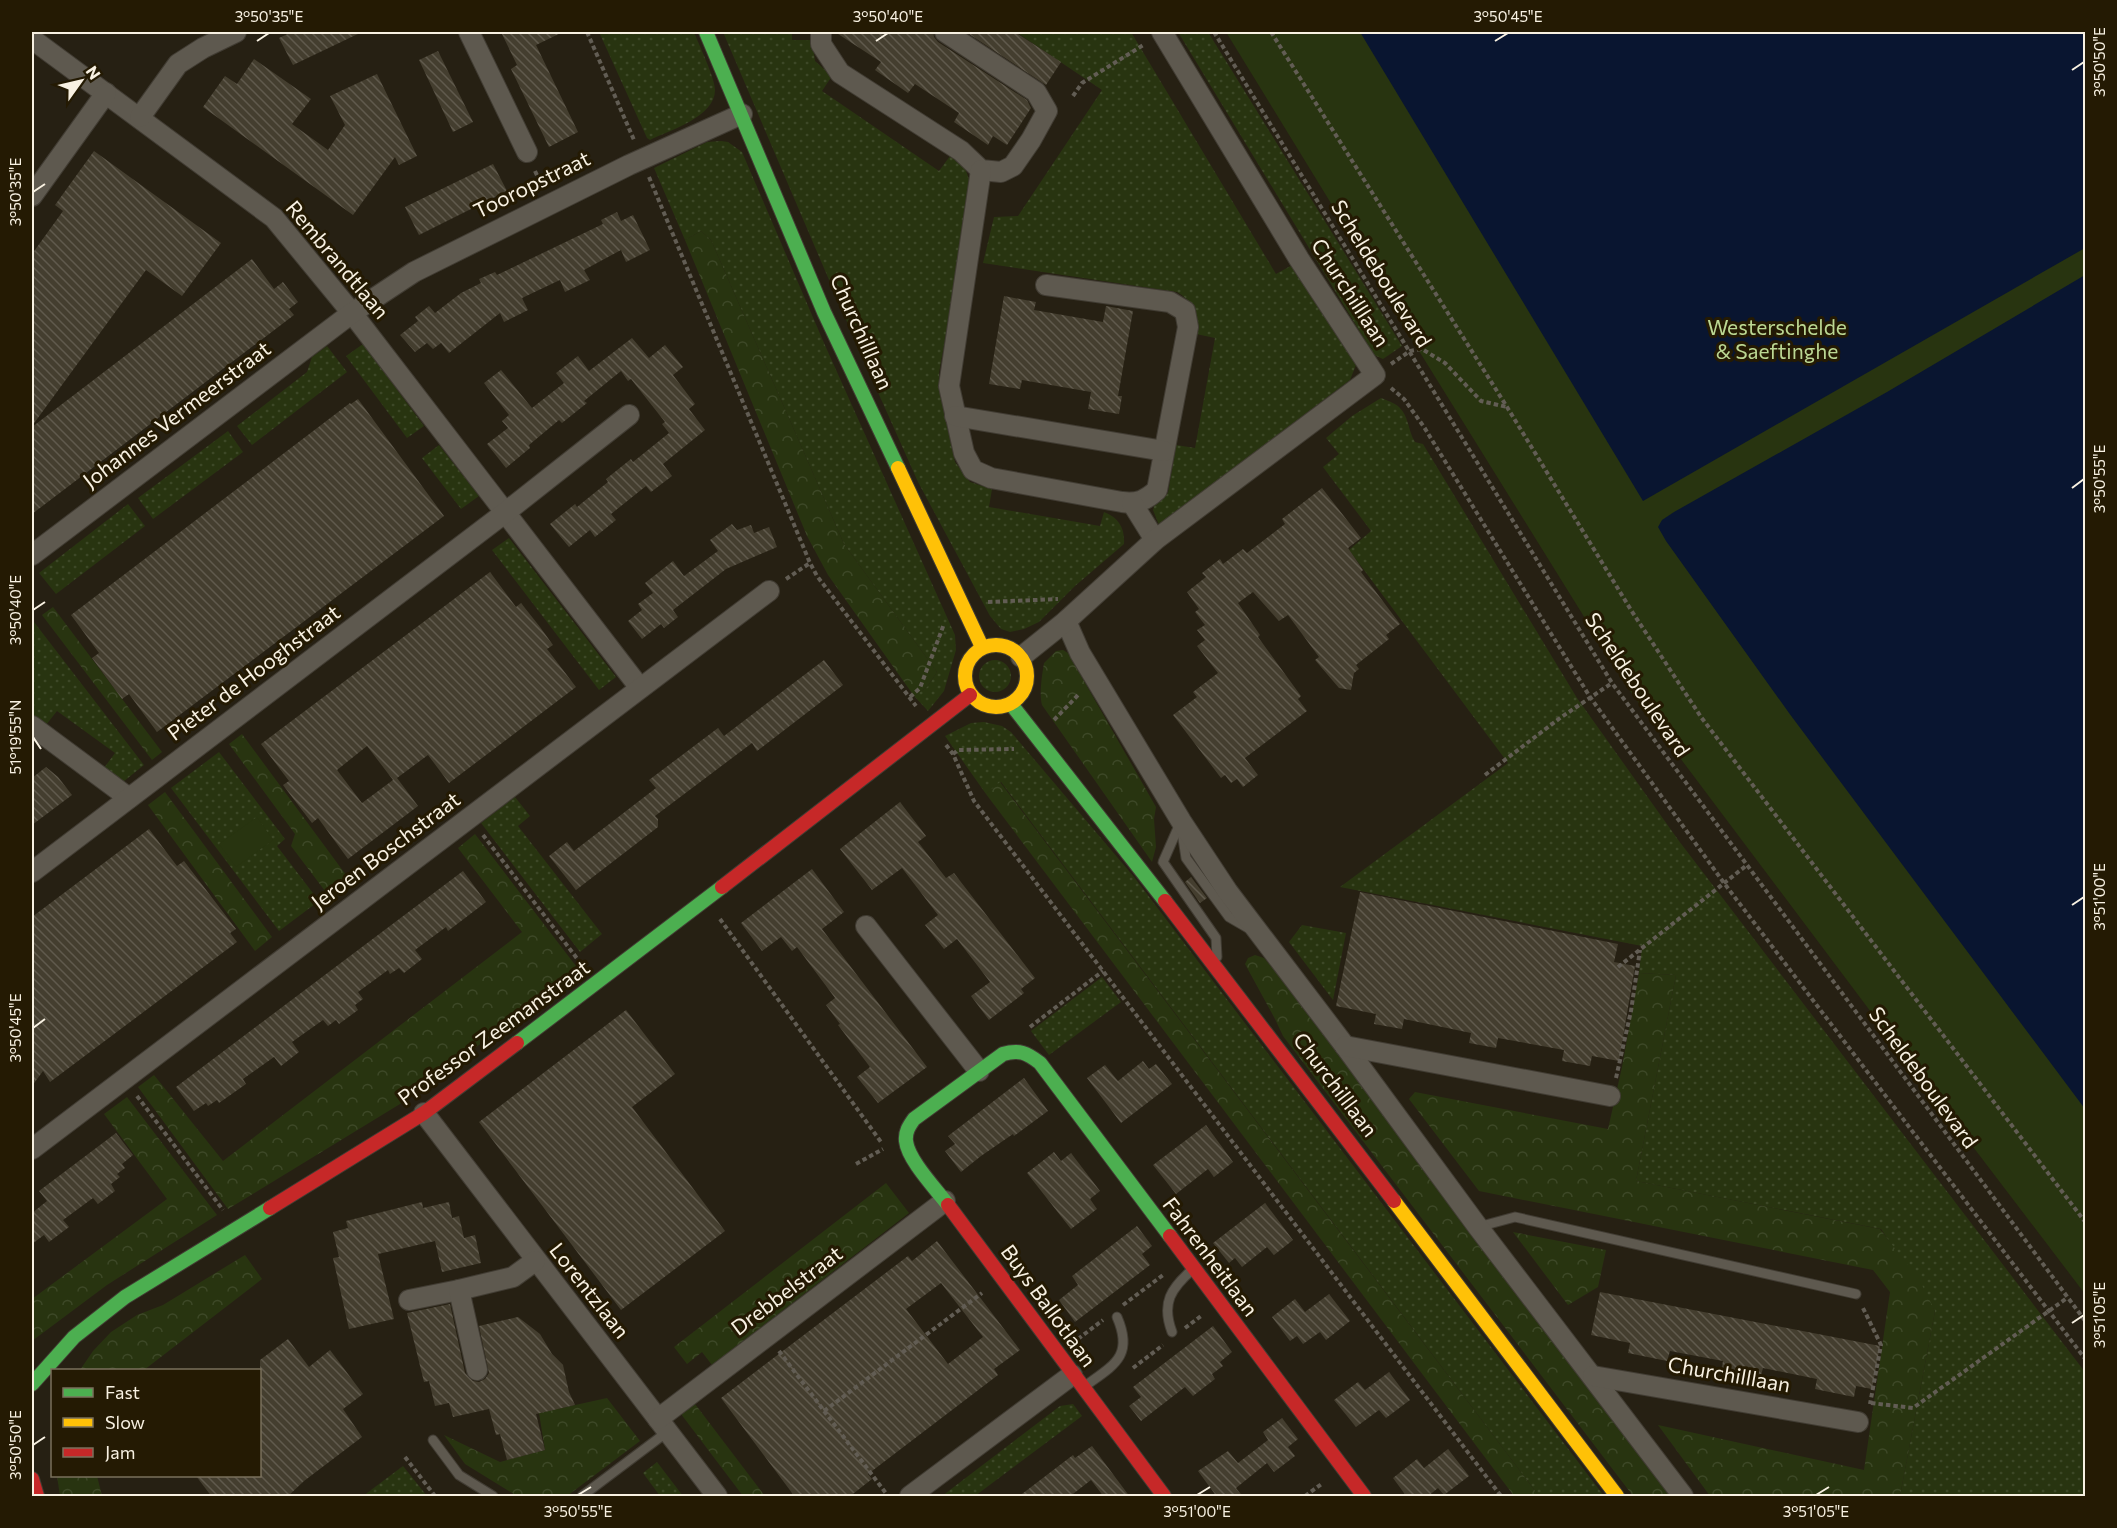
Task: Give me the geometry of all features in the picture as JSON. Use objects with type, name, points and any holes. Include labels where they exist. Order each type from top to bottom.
[{"type":"street","points":[[140,117],[178,64],[203,48],[236,32]]},
{"type":"street","points":[[469,32],[527,152]]},
{"type":"street","name":"Churchilllaan","points":[[706,32],[824,312],[982,647]]},
{"type":"street","points":[[821,32],[821,44],[840,73],[961,151],[981,170],[1001,172],[1013,166],[1047,111],[1036,92],[945,32]]},
{"type":"street","name":"Churchilllaan","points":[[1021,657],[1066,621],[1155,540],[1375,375],[1299,259],[1162,32]]},
{"type":"street","name":"Rembrandtlaan","points":[[32,39],[274,218],[352,313],[640,688]]},
{"type":"street","points":[[32,196],[106,93]]},
{"type":"street","name":"Tooropstraat","points":[[352,313],[414,272],[642,159],[742,114]]},
{"type":"street","points":[[981,170],[949,386],[964,453],[972,470],[991,478],[1132,503],[1146,500],[1157,490],[1188,327],[1185,311],[1170,302],[1046,285]]},
{"type":"street","name":"Johannes Vermeerstraat","points":[[32,555],[352,313]]},
{"type":"street","points":[[506,512],[629,415]]},
{"type":"street","points":[[955,416],[1164,451]]},
{"type":"street","points":[[1132,503],[1155,540]]},
{"type":"street","name":"Pieter de Hooghstraat","points":[[32,872],[506,512]]},
{"type":"street","name":"Jeroen Boschstraat","points":[[32,1149],[769,591]]},
{"type":"street","name":"Churchilllaan","points":[[1066,621],[1080,653],[1181,821],[1261,936],[1683,1497]]},
{"type":"street","points":[[996,644],[1010,648],[1021,657],[1028,673],[1024,691],[1011,704],[997,709],[982,705],[970,695],[963,678],[968,660],[982,647],[996,644]]},
{"type":"street","name":"Professor Zeemanstraat","points":[[32,1384],[74,1337],[125,1297],[424,1113],[706,900],[970,695]]},
{"type":"street","name":"Churchilllaan","points":[[1011,704],[1217,968],[1617,1497]]},
{"type":"street","points":[[32,726],[129,798]]},
{"type":"street","points":[[866,926],[979,1071],[1003,1054],[1017,1050]]},
{"type":"street","name":"Churchilllaan","points":[[1345,1046],[1610,1096]]},
{"type":"street","name":"Fahrenheitlaan","points":[[1017,1050],[1027,1053],[1040,1064],[1364,1497]]},
{"type":"street","name":"Buys Ballotlaan","points":[[979,1071],[914,1119],[907,1127],[904,1137],[911,1156],[1164,1497]]},
{"type":"street","name":"Lorentzlaan","points":[[424,1113],[717,1497]]},
{"type":"street","name":"Drebbelstraat","points":[[663,1425],[767,1336],[945,1201]]},
{"type":"street","points":[[410,1300],[513,1277],[535,1261]]},
{"type":"street","points":[[459,1290],[477,1370]]},
{"type":"street","name":"Churchilllaan","points":[[1593,1376],[1858,1422]]},
{"type":"street","points":[[910,1497],[1078,1381]]},
{"type":"street","points":[[32,1479],[37,1497]]},
{"type":"lane","points":[[1181,821],[1163,861],[1216,938],[1217,968]]},
{"type":"lane","points":[[1478,1227],[1515,1217],[1856,1294]]},
{"type":"lane","points":[[1177,1331],[1167,1318],[1169,1300],[1177,1283],[1193,1269]]},
{"type":"lane","points":[[1078,1381],[1112,1366],[1123,1350],[1123,1331],[1117,1317]]},
{"type":"lane","points":[[582,1497],[663,1425]]},
{"type":"lane","points":[[433,1440],[459,1474],[493,1497]]},
{"type":"path","points":[[587,32],[817,576],[953,754],[974,801],[1501,1497]]},
{"type":"path","name":"Scheldeboulevard","points":[[1214,32],[1612,683],[2085,1322]]},
{"type":"path","points":[[1271,32],[1701,717],[2085,1223]]},
{"type":"path","points":[[1073,96],[1082,83],[1142,46]]},
{"type":"path","points":[[1375,375],[1410,351],[1422,349],[1445,363],[1480,401],[1507,407]]},
{"type":"path","name":"Scheldeboulevard","points":[[1375,375],[1404,399],[1424,427],[1590,697],[1724,883],[2085,1360]]},
{"type":"path","points":[[797,571],[810,563]]},
{"type":"path","points":[[1485,775],[1612,683]]},
{"type":"path","points":[[470,817],[570,949]]},
{"type":"path","points":[[1618,967],[1747,865]]},
{"type":"path","points":[[706,900],[885,1147],[856,1164]]},
{"type":"path","points":[[1620,1068],[1640,950]]},
{"type":"path","points":[[1017,1050],[1025,1030],[1103,971]]},
{"type":"path","points":[[124,1079],[212,1197]]},
{"type":"path","points":[[824,1411],[1001,1278]]},
{"type":"path","points":[[1856,1294],[1881,1345],[1871,1403],[1913,1408],[2067,1298]]},
{"type":"path","points":[[1177,1331],[1218,1303]]},
{"type":"path","points":[[767,1336],[889,1497]]},
{"type":"path","points":[[1128,1372],[1164,1344]]},
{"type":"path","points":[[405,1457],[435,1497]]},
{"type":"green space","points":[[599,32],[694,32],[715,90],[708,108],[679,127],[650,140],[647,138]]},
{"type":"green space","points":[[723,32],[792,32],[792,40],[812,40],[815,61],[832,76],[822,91],[939,171],[950,156],[964,165],[972,188],[939,373],[940,394],[955,462],[970,482],[992,489],[989,507],[1100,526],[1104,512],[1114,517],[1123,533],[1124,544],[1075,586],[1039,622],[1010,632],[1001,629],[990,616],[918,482]]},
{"type":"green space","points":[[1016,32],[1131,32],[1276,274],[1294,264],[1356,365],[1350,380],[1159,525],[1153,510],[1155,503],[1168,493],[1176,445],[1195,448],[1215,338],[1196,334],[1197,321],[1194,310],[1191,304],[1177,292],[983,263],[994,217],[1018,216],[1102,90]]},
{"type":"green space","points":[[1178,32],[1208,32],[1402,346],[1383,359],[1374,355]]},
{"type":"green space","name":"Westerschelde & Saeftinghe","points":[[1226,32],[2085,32],[2085,1294],[1632,694],[1388,301],[1385,290],[1357,242]]},
{"type":"green space","points":[[707,142],[728,142],[742,152],[824,343],[955,635],[956,650],[944,691],[928,711],[914,696],[927,687],[937,672],[844,544],[711,240],[701,231],[685,240],[654,168]]},
{"type":"green space","points":[[701,231],[711,240],[844,544],[937,672],[927,687],[914,696],[828,575],[807,536],[685,240]]},
{"type":"green space","points":[[363,344],[424,426],[407,438],[346,356]]},
{"type":"green space","points":[[327,346],[347,372],[252,445],[237,426],[307,372],[312,357]]},
{"type":"green space","points":[[1381,398],[1395,404],[1402,411],[1415,442],[1423,444],[1577,698],[1679,841],[2085,1372],[2085,1496],[1900,1496],[1935,1311],[1881,1229],[1636,1181],[1676,975],[1639,973],[1642,946],[1340,887],[1508,763],[1349,550],[1371,531],[1323,467],[1339,454],[1326,438],[1352,416]]},
{"type":"green space","points":[[228,431],[243,452],[153,519],[138,498]]},
{"type":"green space","points":[[439,445],[479,496],[461,509],[422,458]]},
{"type":"green space","points":[[128,504],[145,526],[56,594],[39,573]]},
{"type":"green space","points":[[509,538],[616,677],[599,690],[492,550]]},
{"type":"green space","points":[[53,607],[162,752],[152,760],[42,615]]},
{"type":"green space","points":[[34,622],[144,765],[123,782],[104,768],[115,753],[57,711],[46,725],[32,715],[32,624]]},
{"type":"green space","points":[[1063,650],[1068,653],[1156,807],[1154,819],[1156,847],[1152,862],[1042,705],[1044,663],[1056,651]]},
{"type":"green space","points":[[995,660],[1007,664],[1011,676],[1007,688],[995,692],[983,688],[979,676],[983,664]]},
{"type":"green space","points":[[984,722],[1002,726],[1011,732],[1134,877],[1604,1496],[1539,1496],[1001,782],[986,794],[945,736],[971,723]]},
{"type":"green space","points":[[242,734],[349,879],[328,895],[291,846],[295,834],[229,744]]},
{"type":"green space","points":[[219,752],[285,839],[277,846],[319,901],[279,931],[171,788]]},
{"type":"green space","points":[[1000,782],[1539,1496],[1514,1496],[986,794]]},
{"type":"green space","points":[[165,792],[272,937],[255,951],[148,805]]},
{"type":"green space","points":[[515,797],[530,816],[518,826],[602,934],[580,952],[481,823]]},
{"type":"green space","points":[[257,817],[273,840],[236,867],[219,844]]},
{"type":"green space","points":[[475,834],[579,970],[400,1104],[228,1209],[138,1087],[154,1075],[223,1161],[522,932],[458,848]]},
{"type":"green space","points":[[1302,925],[1346,933],[1333,1000],[1289,942]]},
{"type":"green space","points":[[1255,955],[1264,958],[1272,967],[1671,1496],[1633,1496],[1283,1036],[1245,964],[1248,958]]},
{"type":"green space","points":[[1639,973],[1676,975],[1636,1181],[1880,1229],[1920,1281],[1935,1311],[1900,1496],[1710,1496],[1658,1425],[1864,1470],[1890,1292],[1873,1270],[1479,1191],[1409,1099],[1415,1092],[1608,1129]]},
{"type":"green space","points":[[1102,977],[1121,1002],[1049,1055],[1031,1031]]},
{"type":"green space","points":[[127,1097],[217,1215],[107,1285],[32,1341],[32,1299],[167,1199],[104,1114]]},
{"type":"green space","points":[[886,1183],[909,1213],[712,1365],[702,1352],[687,1364],[674,1347]]},
{"type":"green space","points":[[1513,1232],[1606,1250],[1598,1287],[1568,1305]]},
{"type":"green space","points":[[245,1255],[262,1279],[145,1369],[81,1369],[93,1351],[111,1332],[137,1315],[163,1305]]},
{"type":"green space","points":[[607,1398],[640,1441],[567,1496],[517,1496],[465,1464],[444,1435],[500,1462],[545,1450],[539,1413]]},
{"type":"green space","points":[[695,1404],[765,1496],[743,1496],[681,1414]]},
{"type":"green space","points":[[1073,1404],[1082,1416],[975,1496],[942,1496],[1060,1406]]},
{"type":"green space","points":[[657,1462],[683,1496],[660,1496],[643,1473]]},
{"type":"green space","points":[[403,1466],[427,1496],[363,1496]]},
{"type":"green space","points":[[57,1477],[97,1477],[102,1496],[60,1496]]},
{"type":"water","points":[[1360,32],[2085,32],[2085,248],[1643,501]]},
{"type":"water","points":[[2085,275],[2085,1109],[1789,713],[1658,527],[1662,520],[1674,512],[1887,392]]},
{"type":"building","points":[[292,32],[362,32],[293,65],[279,38]]},
{"type":"building","points":[[501,32],[563,32],[536,45],[578,132],[549,147],[511,69],[517,65]]},
{"type":"building","points":[[835,32],[933,32],[938,42],[1027,100],[1031,108],[1007,145],[993,136],[988,145],[954,122],[959,113],[915,84],[908,93],[875,70],[881,62]]},
{"type":"building","points":[[966,32],[1015,32],[1061,62],[1046,85]]},
{"type":"building","points":[[438,51],[473,122],[453,132],[419,60]]},
{"type":"building","points":[[254,59],[311,99],[292,124],[328,150],[345,125],[330,96],[377,74],[417,156],[399,165],[395,157],[353,215],[203,107],[225,76],[237,84]]},
{"type":"building","points":[[94,151],[221,243],[182,296],[146,270],[32,426],[32,254],[63,211],[55,205]]},
{"type":"building","points":[[493,164],[507,191],[419,235],[405,207]]},
{"type":"building","points":[[617,212],[621,221],[633,215],[650,250],[626,262],[621,250],[584,270],[590,280],[565,292],[560,280],[522,298],[528,310],[504,322],[500,313],[449,353],[441,343],[433,349],[427,343],[415,352],[400,335],[418,321],[415,317],[429,306],[435,313],[461,293],[481,283],[479,279],[495,272],[497,275],[603,224],[601,220]]},
{"type":"building","points":[[252,259],[274,289],[283,282],[298,302],[289,309],[294,315],[32,514],[32,427]]},
{"type":"building","points":[[1004,296],[1036,302],[1034,310],[1103,322],[1106,306],[1133,311],[1118,396],[1122,396],[1119,414],[1088,409],[1091,392],[1022,380],[1020,389],[989,384]]},
{"type":"building","points":[[632,338],[649,358],[665,345],[683,367],[673,375],[695,404],[689,409],[705,430],[663,464],[672,476],[651,492],[646,486],[611,514],[616,520],[595,537],[590,530],[569,547],[550,524],[575,504],[577,507],[608,482],[606,479],[631,459],[633,462],[669,433],[662,424],[665,422],[631,379],[628,381],[621,371],[584,401],[587,403],[562,423],[559,420],[529,445],[530,448],[506,468],[487,444],[508,428],[502,421],[509,415],[484,383],[501,370],[532,408],[564,383],[556,373],[578,356],[589,371]]},
{"type":"building","points":[[358,399],[444,516],[157,732],[129,694],[122,699],[92,658],[99,653],[71,615]]},
{"type":"building","points":[[1322,488],[1361,538],[1348,548],[1363,570],[1361,572],[1400,624],[1386,635],[1389,639],[1356,665],[1359,669],[1354,673],[1351,690],[1339,688],[1315,660],[1319,657],[1288,615],[1279,621],[1253,592],[1238,603],[1260,635],[1258,637],[1301,696],[1298,699],[1307,711],[1245,758],[1258,775],[1243,787],[1237,779],[1231,783],[1225,775],[1221,778],[1173,715],[1197,697],[1193,692],[1218,673],[1197,646],[1205,640],[1197,630],[1205,625],[1195,612],[1199,609],[1187,592],[1206,577],[1202,573],[1220,559],[1223,564],[1243,549],[1247,553],[1285,524],[1282,519]]},
{"type":"building","points":[[732,524],[737,530],[751,525],[754,533],[769,527],[777,547],[726,569],[673,610],[678,617],[664,628],[661,624],[642,639],[628,621],[642,610],[638,604],[653,593],[645,583],[673,561],[684,576],[718,551],[710,540]]},
{"type":"building","points":[[490,572],[516,607],[521,603],[540,627],[553,645],[547,649],[576,687],[449,783],[428,755],[397,778],[418,806],[348,859],[318,818],[312,823],[295,801],[283,785],[289,781],[261,744]],"holes":[[[367,746],[393,780],[362,803],[337,770]]]},
{"type":"building","points":[[824,660],[843,685],[757,751],[752,743],[655,816],[658,819],[658,827],[576,890],[549,856],[567,842],[574,851],[656,788],[649,780],[718,728],[724,736]]},
{"type":"building","points":[[46,767],[58,777],[72,795],[32,825],[32,778]]},
{"type":"building","points":[[900,802],[926,836],[918,842],[946,878],[954,873],[1035,978],[1021,989],[1024,993],[989,1020],[971,996],[990,982],[957,939],[944,949],[925,925],[938,915],[902,868],[872,890],[840,849]]},
{"type":"building","points":[[149,829],[177,866],[184,861],[236,929],[230,933],[237,942],[50,1082],[43,1071],[32,1086],[32,917]]},
{"type":"building","points":[[812,869],[844,912],[822,929],[927,1067],[878,1103],[857,1077],[870,1067],[826,1005],[835,998],[797,947],[792,951],[781,937],[762,951],[741,923]]},
{"type":"building","points":[[463,871],[486,902],[448,931],[446,927],[415,950],[422,959],[404,973],[399,968],[390,974],[388,970],[358,992],[363,999],[355,1005],[358,1010],[339,1024],[336,1020],[328,1026],[323,1020],[292,1042],[299,1052],[281,1066],[274,1057],[243,1079],[246,1084],[219,1103],[217,1100],[208,1106],[206,1103],[194,1111],[176,1087]]},
{"type":"building","points":[[1191,877],[1207,898],[1200,903],[1185,882]]},
{"type":"building","points":[[1360,892],[1618,944],[1614,962],[1635,966],[1619,1061],[1592,1056],[1590,1066],[1562,1061],[1564,1050],[1498,1038],[1496,1048],[1469,1043],[1471,1033],[1404,1019],[1402,1029],[1374,1024],[1376,1014],[1336,1006]]},
{"type":"building","points":[[626,1010],[675,1074],[632,1107],[725,1231],[621,1310],[479,1122]]},
{"type":"building","points":[[1143,1061],[1149,1069],[1156,1064],[1172,1084],[1121,1123],[1087,1078],[1105,1065],[1118,1081]]},
{"type":"building","points":[[1024,1078],[1048,1111],[961,1172],[945,1151],[955,1144],[948,1136]]},
{"type":"building","points":[[1206,1125],[1233,1162],[1214,1177],[1208,1169],[1176,1194],[1153,1165]]},
{"type":"building","points":[[116,1133],[133,1155],[122,1164],[125,1168],[117,1174],[120,1177],[111,1184],[115,1191],[98,1204],[93,1198],[63,1220],[69,1227],[49,1242],[44,1235],[32,1244],[32,1213],[47,1201],[39,1191]]},
{"type":"building","points":[[1054,1152],[1061,1161],[1071,1153],[1100,1191],[1090,1199],[1097,1209],[1071,1229],[1027,1173]]},
{"type":"building","points":[[422,1202],[423,1208],[449,1202],[452,1218],[459,1216],[464,1238],[475,1235],[481,1263],[442,1272],[435,1241],[378,1254],[394,1319],[349,1329],[333,1258],[339,1257],[333,1232],[348,1228],[346,1221]]},
{"type":"building","points":[[1265,1203],[1293,1240],[1274,1255],[1267,1247],[1242,1267],[1235,1258],[1229,1263],[1213,1243]]},
{"type":"building","points":[[1137,1226],[1152,1246],[1142,1254],[1150,1265],[1075,1322],[1059,1300],[1078,1285],[1072,1276]]},
{"type":"building","points":[[937,1241],[1020,1350],[994,1369],[998,1375],[868,1474],[872,1479],[849,1497],[795,1497],[721,1398],[908,1256],[912,1261]],"holes":[[[941,1283],[983,1337],[948,1364],[906,1309]]]},
{"type":"building","points":[[1600,1292],[1880,1346],[1872,1389],[1856,1386],[1854,1397],[1815,1389],[1817,1379],[1763,1368],[1760,1379],[1721,1371],[1723,1361],[1670,1351],[1667,1361],[1628,1353],[1630,1343],[1591,1335]]},
{"type":"building","points":[[1329,1294],[1350,1321],[1326,1340],[1320,1332],[1303,1344],[1297,1336],[1290,1341],[1272,1317],[1295,1299],[1305,1312]]},
{"type":"building","points":[[450,1304],[465,1373],[473,1381],[479,1382],[485,1379],[489,1373],[479,1326],[518,1317],[540,1334],[552,1354],[563,1365],[569,1392],[575,1405],[536,1414],[545,1450],[507,1460],[500,1434],[496,1435],[489,1409],[453,1417],[449,1403],[435,1406],[429,1381],[424,1382],[407,1313]]},
{"type":"building","points":[[1213,1326],[1232,1352],[1220,1362],[1223,1366],[1212,1374],[1215,1379],[1193,1396],[1185,1387],[1141,1421],[1129,1406],[1141,1397],[1133,1387]]},
{"type":"building","points":[[288,1339],[309,1367],[330,1350],[363,1394],[343,1409],[362,1437],[304,1481],[287,1497],[212,1497],[197,1477],[261,1477],[260,1360]]},
{"type":"building","points":[[1389,1372],[1410,1400],[1386,1418],[1379,1410],[1356,1427],[1334,1400],[1358,1382],[1365,1390]]},
{"type":"building","points":[[1282,1418],[1298,1439],[1288,1447],[1295,1456],[1274,1472],[1267,1463],[1236,1488],[1243,1497],[1217,1497],[1198,1471],[1228,1451],[1238,1463],[1268,1440],[1263,1432]]},
{"type":"building","points":[[1092,1446],[1130,1497],[1104,1497],[1091,1480],[1069,1497],[1018,1497],[1073,1455],[1075,1458]]},
{"type":"building","points":[[1448,1449],[1469,1476],[1444,1495],[1438,1488],[1427,1497],[1407,1497],[1393,1478],[1417,1459],[1424,1468]]},
{"type":"traffic: fast","points":[[706,32],[824,312],[898,468]]},
{"type":"traffic: fast","points":[[1011,704],[1165,901]]},
{"type":"traffic: fast","points":[[517,1043],[722,887]]},
{"type":"traffic: fast","points":[[948,1205],[912,1157],[906,1141],[908,1129],[914,1119],[1003,1054],[1018,1052],[1027,1054],[1040,1063],[1170,1236]]},
{"type":"traffic: fast","points":[[32,1384],[74,1337],[125,1297],[270,1208]]},
{"type":"traffic: slow","points":[[898,468],[982,647]]},
{"type":"traffic: slow","points":[[990,645],[1002,645],[1018,654],[1025,664],[1027,676],[1025,688],[1018,698],[1002,707],[990,707],[979,702],[970,693],[965,682],[965,670],[970,659],[979,650],[990,645]]},
{"type":"traffic: slow","points":[[1394,1201],[1617,1496]]},
{"type":"traffic: jam","points":[[722,887],[970,695]]},
{"type":"traffic: jam","points":[[1165,901],[1394,1201]]},
{"type":"traffic: jam","points":[[270,1208],[424,1113],[517,1043]]},
{"type":"traffic: jam","points":[[948,1205],[1164,1496]]},
{"type":"traffic: jam","points":[[1170,1236],[1364,1496]]},
{"type":"traffic: jam","points":[[32,1479],[37,1496]]}]
